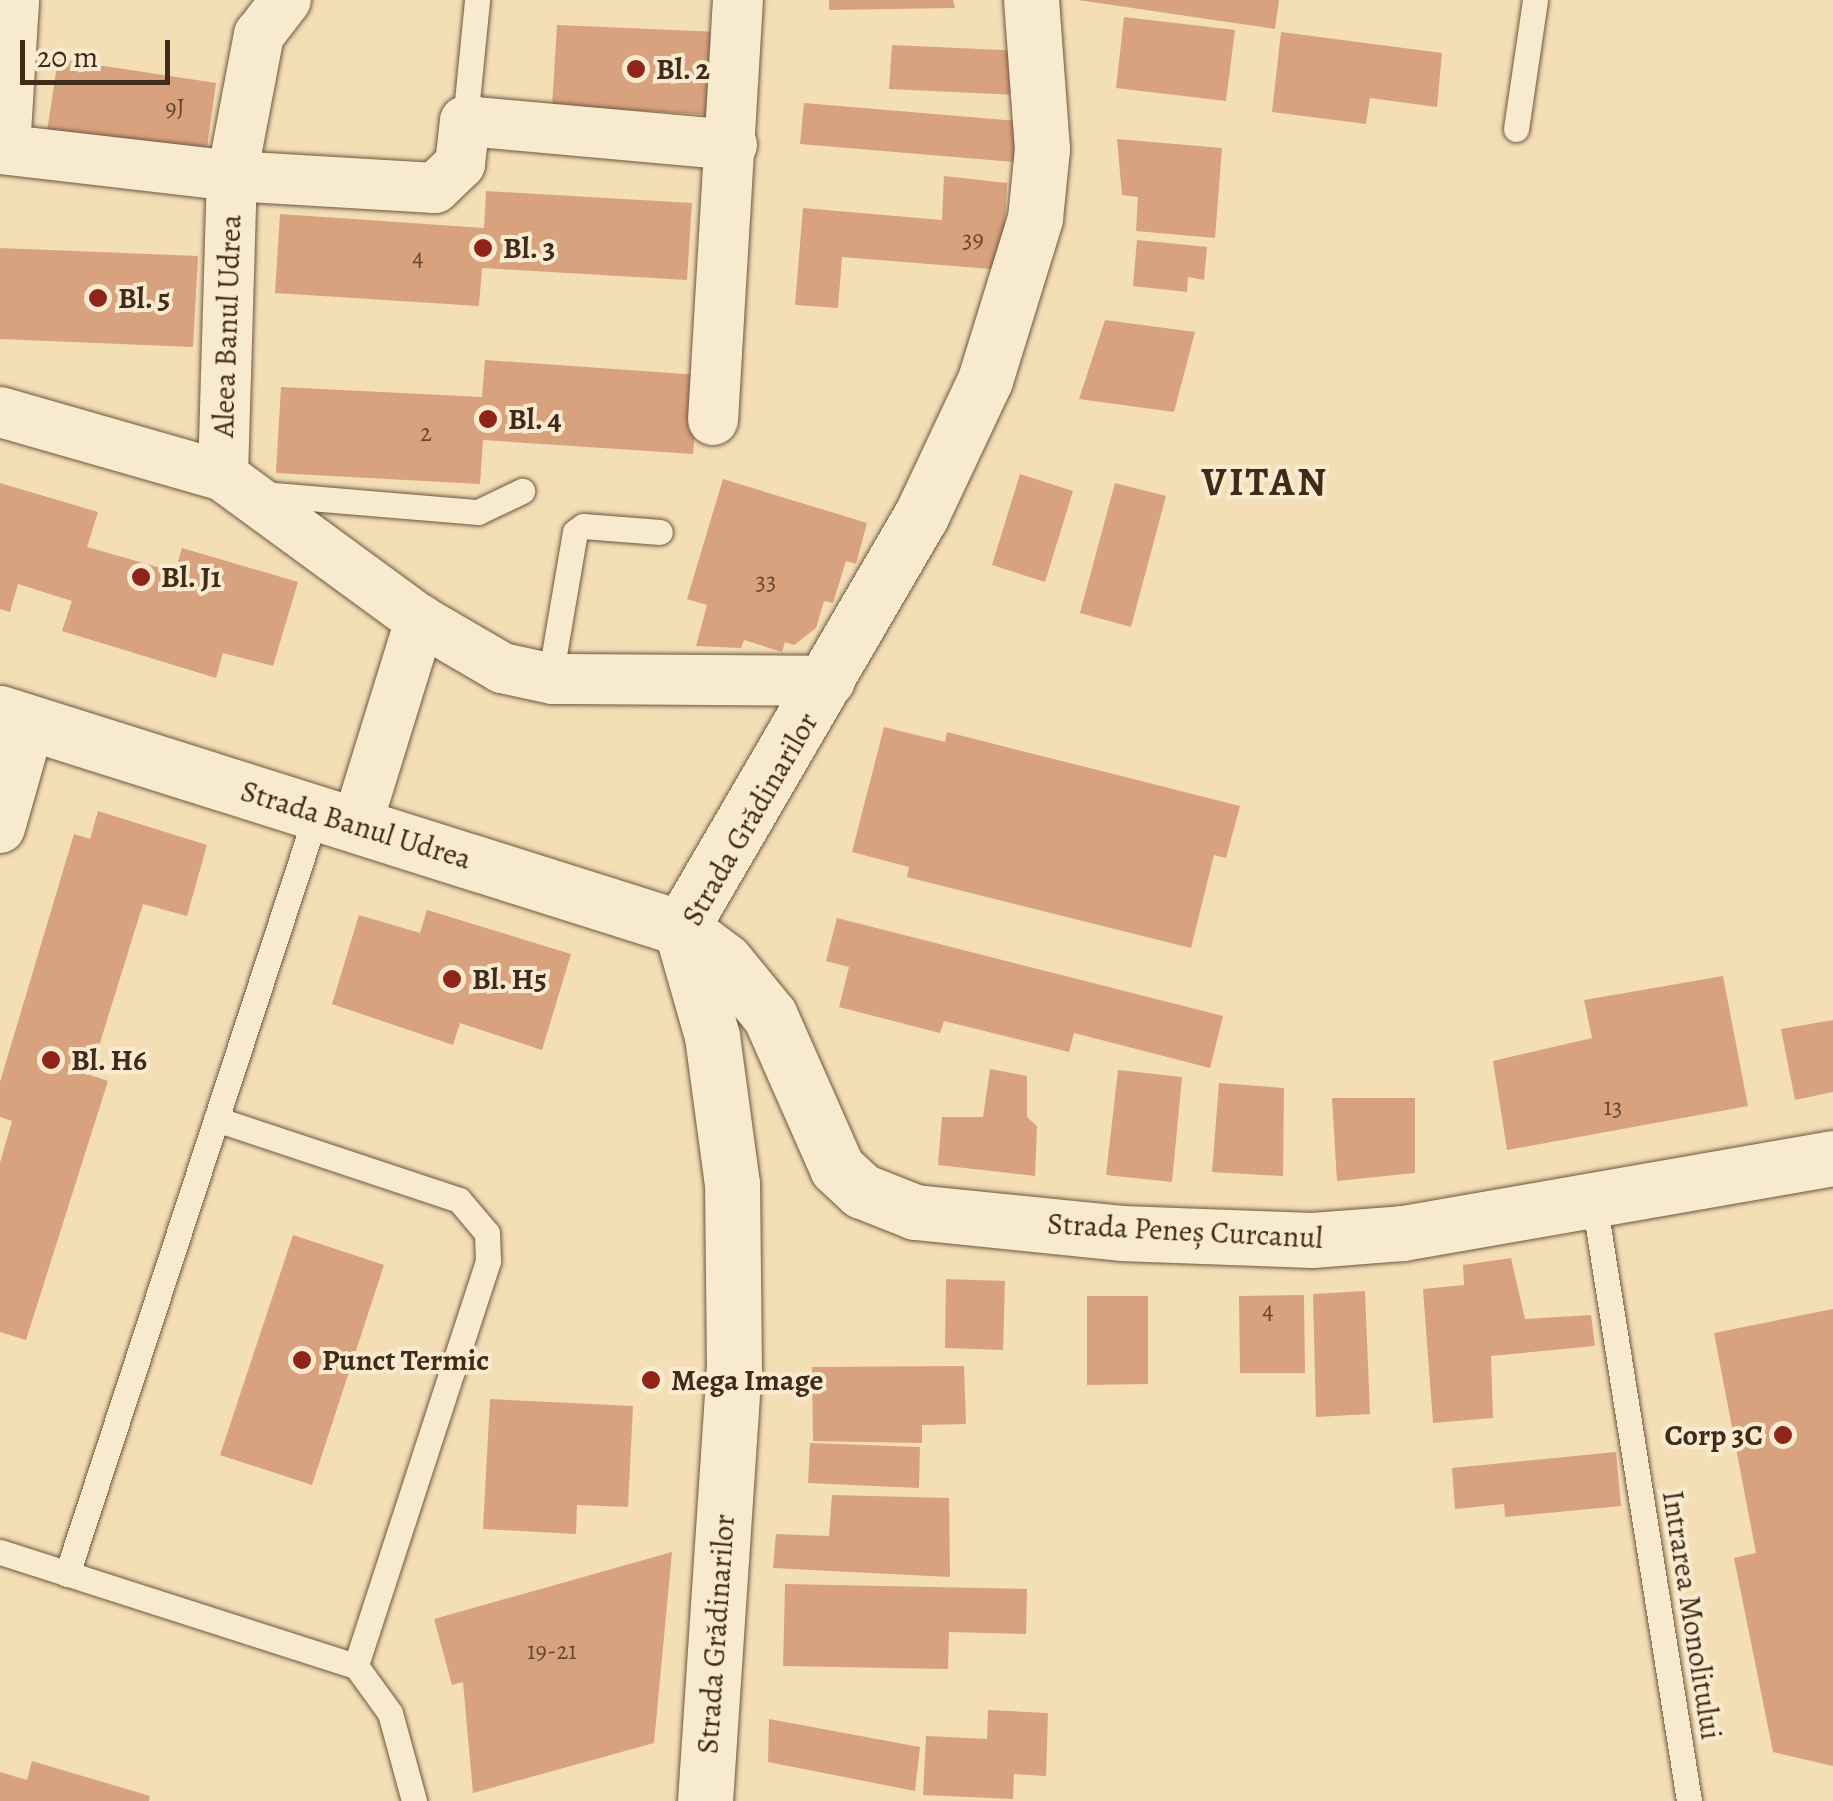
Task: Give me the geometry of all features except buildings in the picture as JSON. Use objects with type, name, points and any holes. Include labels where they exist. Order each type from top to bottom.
[{"type":"street","name":"Aleea Banul Udrea","points":[[236,485],[232,176],[259,35],[286,0]]},
{"type":"street","points":[[714,420],[738,0]]},
{"type":"street","name":"Strada Grădinarilor","points":[[705,1801],[734,1370],[732,1184],[712,1036],[681,928],[830,680],[955,449],[1014,302],[1035,218],[1042,149],[1030,0]]},
{"type":"street","name":"Aleea Banul Udrea","points":[[9,2],[2,149],[232,176],[434,188],[460,164],[465,121]]},
{"type":"street","points":[[465,121],[732,146]]},
{"type":"street","name":"Aleea Banul Udrea","points":[[0,412],[236,485],[420,620]]},
{"type":"street","points":[[337,818],[420,620],[502,668],[550,678],[830,680]]},
{"type":"street","name":"Strada Banul Udrea","points":[[0,828],[15,718],[681,928]]},
{"type":"street","name":"Strada Peneș Curcanul","points":[[681,928],[751,988],[770,1016],[837,1168],[886,1204],[1121,1233],[1312,1240],[1402,1233],[1833,1158]]},
{"type":"lane","name":"Aleea Banul Udrea","points":[[465,121],[477,0]]},
{"type":"lane","points":[[1516,129],[1532,58],[1535,0]]},
{"type":"lane","points":[[236,485],[478,512],[522,491]]},
{"type":"lane","points":[[550,678],[575,532],[583,526],[660,532]]},
{"type":"lane","points":[[67,1574],[216,1119],[337,818]]},
{"type":"lane","points":[[216,1119],[459,1200],[487,1233],[488,1261],[356,1666]]},
{"type":"lane","name":"Intrarea Monolitului","points":[[1594,1202],[1689,1801]]},
{"type":"lane","points":[[0,1552],[356,1666],[390,1713],[414,1801]]},
{"type":"place","name":"Bl. 2","points":[[636,69]]},
{"type":"place","name":"Bl. 3","points":[[483,248]]},
{"type":"place","name":"Bl. 5","points":[[98,298]]},
{"type":"place","name":"Bl. 4","points":[[488,419]]},
{"type":"place","name":"Bl. J1","points":[[141,577]]},
{"type":"place","name":"Bl. H5","points":[[452,979]]},
{"type":"place","name":"Bl. H6","points":[[51,1060]]},
{"type":"place","name":"Punct Termic","points":[[302,1360]]},
{"type":"place","name":"Mega Image","points":[[651,1380]]},
{"type":"place","name":"Corp 3C","points":[[1783,1435]]},
{"type":"district","name":"VITAN","points":[[1265,482]]}]
